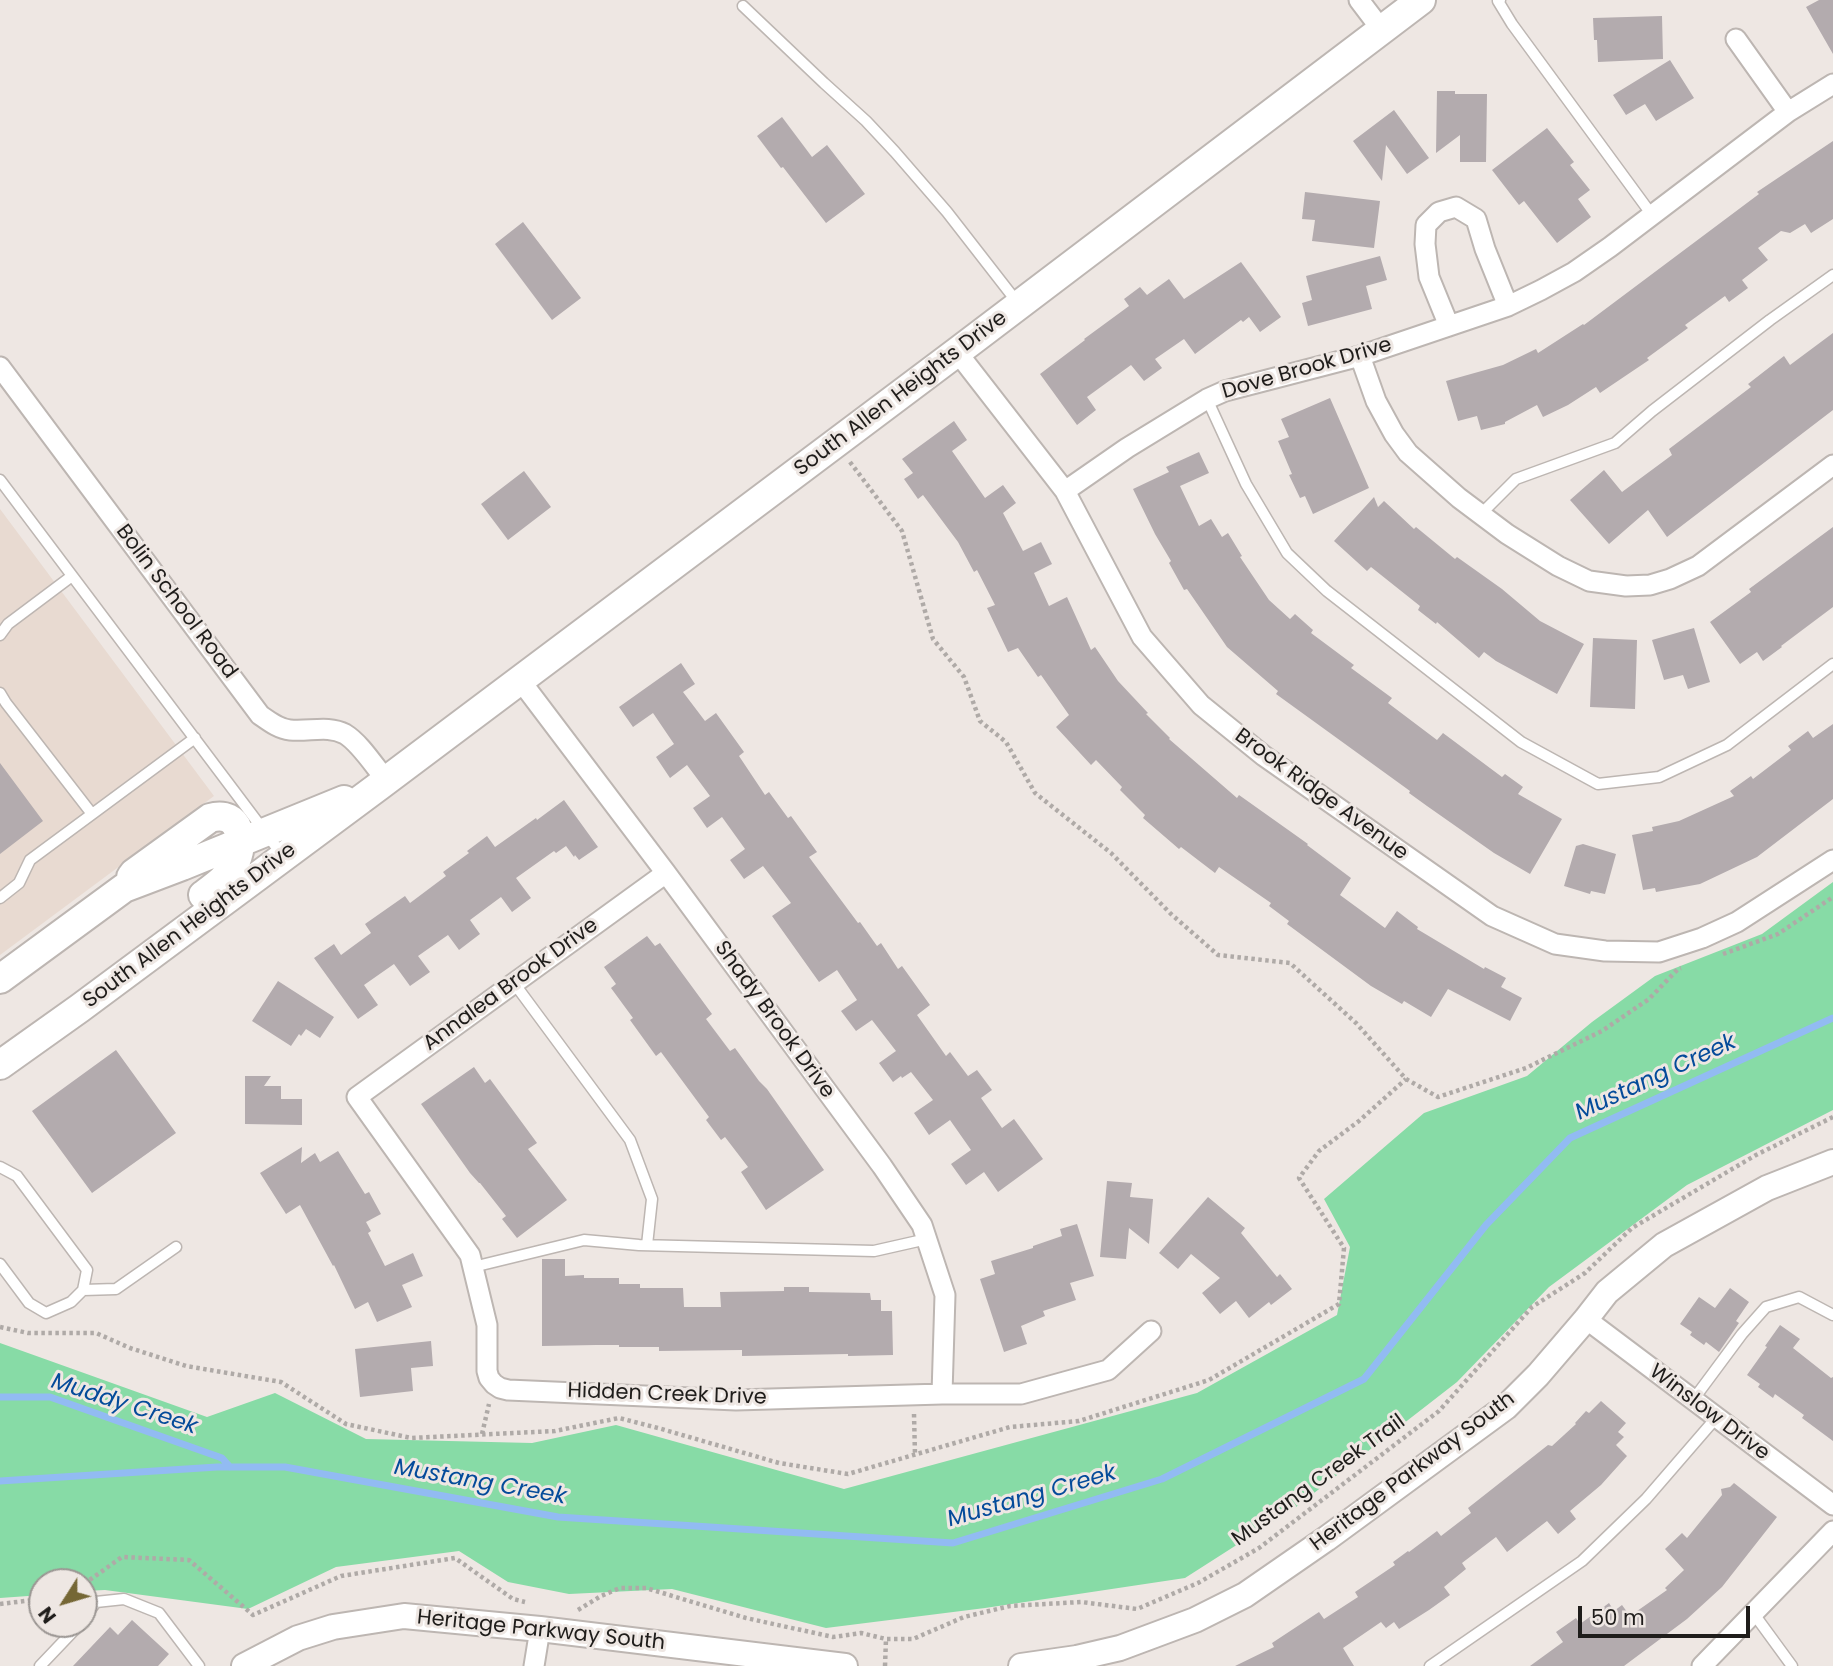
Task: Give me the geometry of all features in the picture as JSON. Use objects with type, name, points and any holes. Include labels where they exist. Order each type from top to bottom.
[{"type":"main road","name":"South Allen Heights Drive","points":[[0,1065],[383,783],[1421,0]]},
{"type":"main road","name":"South Allen Heights Drive","points":[[0,979],[124,888],[181,866],[247,833],[383,783]]},
{"type":"main road","points":[[102,991],[129,955],[228,875],[247,833]]},
{"type":"street","points":[[1359,0],[1381,29]]},
{"type":"street","points":[[1736,39],[1787,112]]},
{"type":"street","name":"Dove Brook Drive","points":[[1065,491],[1127,448],[1207,399],[1225,391],[1360,356],[1508,306],[1541,290],[1574,272],[1787,112],[1833,84]]},
{"type":"street","points":[[1449,326],[1429,278],[1425,244],[1426,225],[1439,212],[1457,207],[1476,219],[1508,306]]},
{"type":"street","name":"Brook Ridge Avenue","points":[[957,352],[1065,491],[1142,637],[1201,705],[1264,756],[1492,916],[1555,944],[1605,951],[1659,952],[1702,938],[1737,922],[1833,860]]},
{"type":"street","points":[[1360,356],[1376,401],[1408,453],[1459,498],[1507,534],[1589,582],[1650,586],[1698,566],[1833,465]]},
{"type":"street","name":"Bolin School Road","points":[[0,368],[260,715],[273,725],[288,730],[327,728],[342,733],[351,738],[383,783]]},
{"type":"street","name":"Shady Brook Drive","points":[[520,680],[666,873],[882,1166],[922,1225],[945,1295],[942,1394]]},
{"type":"street","name":"Annalea Brook Drive","points":[[473,1267],[470,1255],[357,1097],[666,873]]},
{"type":"street","name":"Heritage Parkway South","points":[[1021,1666],[1077,1658],[1120,1648],[1195,1620],[1245,1595],[1326,1539],[1506,1406],[1538,1375],[1607,1292],[1664,1245],[1768,1188],[1833,1162]]},
{"type":"street","points":[[473,1267],[487,1325],[487,1371],[494,1384]]},
{"type":"street","name":"Winslow Drive","points":[[1586,1320],[1833,1505]]},
{"type":"street","name":"Hidden Creek Drive","points":[[494,1384],[508,1390],[736,1400],[1020,1394],[1108,1370],[1151,1331]]},
{"type":"street","points":[[1702,1666],[1833,1531]]},
{"type":"street","name":"Heritage Parkway South","points":[[244,1666],[298,1638],[333,1627],[404,1616],[540,1629],[845,1666]]},
{"type":"street","points":[[534,1666],[540,1629]]},
{"type":"lane","points":[[1500,0],[1512,24],[1652,215]]},
{"type":"lane","points":[[743,5],[866,121],[895,152],[947,212],[1020,305]]},
{"type":"lane","points":[[1481,514],[1516,479],[1615,443],[1748,337],[1833,275]]},
{"type":"lane","points":[[1207,399],[1246,484],[1287,553],[1327,591],[1521,742],[1598,784],[1659,777],[1727,745],[1833,664]]},
{"type":"lane","points":[[0,480],[239,796],[247,833],[284,856]]},
{"type":"lane","points":[[0,635],[8,624],[72,576]]},
{"type":"lane","points":[[0,693],[92,814]]},
{"type":"lane","points":[[0,898],[19,883],[30,860],[195,738]]},
{"type":"lane","points":[[239,796],[247,833]]},
{"type":"lane","points":[[514,983],[630,1140],[652,1199],[647,1245]]},
{"type":"lane","points":[[0,1167],[18,1176],[87,1270],[83,1290],[71,1302],[46,1313],[29,1303],[0,1264]]},
{"type":"lane","points":[[473,1267],[584,1240],[647,1245],[874,1251],[927,1239]]},
{"type":"lane","points":[[83,1290],[116,1289],[176,1247]]},
{"type":"lane","points":[[1693,1400],[1742,1334],[1766,1307],[1799,1297],[1833,1315]]},
{"type":"lane","points":[[1430,1666],[1582,1562],[1646,1499],[1716,1418]]},
{"type":"lane","points":[[98,1602],[124,1599],[159,1613],[199,1666]]},
{"type":"lane","points":[[1754,1614],[1792,1666]]},
{"type":"lane","points":[[40,1666],[67,1638]]},
{"type":"path","points":[[849,461],[902,531],[933,639],[964,677],[980,720],[1006,742],[1035,793],[1111,853],[1171,914],[1218,955],[1290,963],[1356,1023],[1406,1079],[1438,1097],[1526,1068],[1602,1031],[1649,999],[1678,969],[1690,965]]},
{"type":"path","points":[[1716,956],[1778,934],[1833,897]]},
{"type":"path","points":[[1350,1128],[1406,1079]]},
{"type":"path","name":"Mustang Creek Trail","points":[[575,1611],[620,1588],[646,1588],[746,1618],[833,1637],[861,1633],[886,1639],[913,1639],[964,1617],[1010,1606],[1080,1602],[1137,1609],[1208,1577],[1259,1548],[1438,1411],[1532,1307],[1585,1273],[1632,1228],[1756,1155],[1833,1117]]},
{"type":"path","points":[[482,1434],[494,1384]]},
{"type":"path","points":[[913,1395],[915,1455]]},
{"type":"path","points":[[98,1574],[122,1557],[189,1560],[253,1615],[341,1576],[455,1558],[513,1599],[531,1604]]},
{"type":"path","points":[[0,1604],[28,1601]]},
{"type":"path","points":[[885,1666],[886,1639]]},
{"type":"shaded area","points":[[0,509],[214,796],[0,955]]},
{"type":"green space","points":[[1833,882],[1833,1110],[1687,1185],[1549,1287],[1457,1382],[1296,1507],[1185,1578],[985,1608],[826,1628],[672,1589],[569,1594],[508,1582],[459,1551],[336,1567],[248,1609],[98,1590],[98,1568],[28,1568],[28,1596],[0,1598],[0,1343],[207,1417],[275,1393],[366,1439],[532,1443],[616,1425],[844,1489],[1197,1393],[1337,1315],[1350,1247],[1324,1199],[1424,1113],[1527,1076],[1592,1022],[1655,976],[1762,934]]},
{"type":"building","points":[[1819,0],[1833,0],[1833,54],[1806,7]]},
{"type":"building","points":[[1662,16],[1663,59],[1598,62],[1593,18]]},
{"type":"building","points":[[1670,60],[1694,98],[1656,121],[1645,104],[1626,115],[1613,95]]},
{"type":"building","points":[[1437,91],[1487,94],[1486,162],[1460,162],[1460,135],[1436,153]]},
{"type":"building","points":[[1394,110],[1429,158],[1407,174],[1386,145],[1382,181],[1353,141]]},
{"type":"building","points":[[782,117],[812,157],[827,145],[865,194],[826,223],[757,136]]},
{"type":"building","points":[[1547,128],[1574,162],[1570,165],[1590,190],[1578,199],[1591,217],[1557,243],[1524,201],[1519,205],[1492,170]]},
{"type":"building","points":[[1833,141],[1833,219],[1811,233],[1805,224],[1790,233],[1781,231],[1758,248],[1768,260],[1742,280],[1748,288],[1729,302],[1725,296],[1685,325],[1688,328],[1647,358],[1649,360],[1600,393],[1596,387],[1543,417],[1537,405],[1505,424],[1481,430],[1477,416],[1458,421],[1446,381],[1503,365],[1536,349],[1538,353],[1584,325],[1759,194],[1757,192]]},
{"type":"building","points":[[1305,192],[1380,201],[1374,248],[1312,241],[1315,220],[1302,219]]},
{"type":"building","points":[[523,222],[581,298],[552,320],[495,244]]},
{"type":"building","points":[[1380,256],[1387,280],[1366,286],[1372,309],[1308,326],[1302,303],[1312,300],[1306,276]]},
{"type":"building","points":[[1241,262],[1281,317],[1260,332],[1249,317],[1243,322],[1241,320],[1195,354],[1184,339],[1155,359],[1162,368],[1144,381],[1131,365],[1087,397],[1096,410],[1077,425],[1040,374],[1129,306],[1124,299],[1140,287],[1147,295],[1169,279],[1184,299]]},
{"type":"building","points":[[1833,333],[1833,410],[1667,537],[1648,510],[1609,544],[1570,500],[1604,470],[1622,492],[1672,455],[1669,449],[1751,387],[1748,384],[1784,356],[1790,365]]},
{"type":"building","points":[[1330,398],[1369,488],[1313,514],[1305,496],[1300,498],[1289,475],[1292,474],[1278,441],[1289,437],[1281,419]]},
{"type":"building","points":[[954,421],[967,440],[952,451],[985,498],[1003,485],[1016,503],[1003,513],[1023,551],[1041,542],[1052,564],[1034,573],[1049,606],[1067,597],[1091,650],[1095,647],[1118,681],[1169,739],[1237,798],[1239,795],[1351,878],[1340,895],[1385,928],[1397,911],[1418,927],[1417,929],[1484,969],[1485,967],[1506,978],[1501,987],[1522,998],[1510,1021],[1448,989],[1431,1017],[1371,986],[1287,924],[1289,921],[1269,906],[1271,903],[1219,867],[1215,873],[1181,847],[1179,849],[1143,818],[1145,815],[1096,760],[1091,765],[1056,727],[1069,715],[1041,675],[1038,677],[1018,648],[1008,652],[987,608],[995,605],[977,570],[974,572],[958,542],[923,495],[918,499],[904,479],[913,473],[902,459]]},
{"type":"building","points":[[1199,452],[1209,473],[1180,486],[1199,526],[1211,519],[1222,537],[1228,533],[1242,556],[1240,557],[1269,600],[1290,619],[1295,614],[1313,630],[1311,633],[1354,665],[1351,668],[1392,698],[1388,703],[1437,740],[1443,733],[1502,777],[1505,774],[1523,787],[1518,794],[1562,819],[1530,874],[1494,853],[1427,806],[1276,694],[1278,691],[1227,647],[1187,589],[1184,590],[1133,489],[1169,472],[1166,467]]},
{"type":"building","points":[[524,471],[551,507],[508,540],[481,504]]},
{"type":"building","points":[[1374,497],[1378,507],[1384,501],[1414,529],[1416,527],[1455,559],[1457,557],[1502,589],[1540,621],[1584,644],[1557,694],[1484,652],[1479,658],[1437,622],[1436,624],[1418,610],[1420,606],[1371,567],[1367,571],[1334,541]]},
{"type":"building","points":[[1833,527],[1833,607],[1763,661],[1757,652],[1740,664],[1710,622],[1751,592],[1749,589]]},
{"type":"building","points":[[1694,628],[1710,682],[1688,689],[1683,675],[1664,680],[1652,640]]},
{"type":"building","points":[[1593,638],[1637,640],[1635,709],[1590,707]]},
{"type":"building","points":[[681,663],[695,684],[683,692],[705,721],[716,713],[744,752],[739,756],[765,795],[769,792],[788,818],[791,816],[817,852],[809,857],[858,923],[860,922],[877,946],[881,943],[898,969],[902,966],[930,1005],[917,1015],[946,1056],[950,1052],[968,1076],[977,1070],[992,1090],[981,1098],[1002,1128],[1014,1119],[1043,1159],[998,1192],[984,1172],[966,1185],[951,1164],[971,1150],[950,1120],[929,1135],[914,1113],[933,1100],[911,1072],[893,1082],[879,1063],[896,1051],[872,1020],[856,1031],[841,1011],[857,1000],[837,970],[819,982],[772,916],[791,903],[763,866],[744,879],[730,860],[745,849],[722,817],[707,828],[693,808],[710,796],[687,765],[670,778],[656,757],[674,744],[653,713],[633,727],[619,707]]},
{"type":"building","points":[[1833,724],[1833,799],[1757,857],[1700,884],[1656,892],[1655,888],[1643,890],[1632,835],[1653,831],[1652,827],[1679,821],[1734,796],[1730,791],[1751,776],[1753,779],[1791,750],[1788,746],[1808,731],[1813,738]]},
{"type":"building","points":[[0,763],[43,821],[0,854]]},
{"type":"building","points":[[564,800],[598,847],[579,860],[566,846],[556,853],[554,851],[516,878],[531,898],[512,912],[501,897],[470,920],[480,934],[459,950],[448,935],[418,956],[430,972],[410,986],[394,964],[364,985],[378,1005],[358,1019],[314,958],[334,944],[341,955],[371,933],[365,924],[405,896],[410,903],[446,876],[443,872],[487,836],[495,847]]},
{"type":"building","points":[[1583,844],[1616,854],[1605,894],[1591,891],[1590,894],[1564,886],[1576,846]]},
{"type":"building","points":[[647,936],[655,946],[660,943],[712,1014],[706,1019],[730,1051],[735,1048],[824,1170],[766,1210],[741,1172],[748,1167],[725,1137],[721,1140],[706,1120],[709,1117],[661,1052],[656,1056],[611,988],[616,984],[604,967]]},
{"type":"building","points":[[278,981],[334,1017],[320,1038],[306,1029],[291,1046],[252,1021]]},
{"type":"building","points":[[116,1050],[176,1133],[92,1193],[32,1111]]},
{"type":"building","points":[[474,1067],[485,1083],[490,1079],[537,1143],[528,1149],[567,1200],[517,1238],[502,1219],[506,1216],[470,1173],[421,1104]]},
{"type":"building","points":[[245,1076],[271,1076],[264,1086],[281,1086],[281,1099],[302,1099],[302,1125],[245,1124]]},
{"type":"building","points":[[302,1147],[301,1163],[315,1153],[320,1162],[338,1151],[365,1194],[369,1192],[381,1214],[366,1222],[371,1231],[368,1233],[385,1266],[413,1253],[423,1276],[402,1285],[412,1307],[377,1322],[368,1302],[355,1309],[300,1205],[286,1214],[260,1173]]},
{"type":"building","points":[[1107,1181],[1132,1183],[1130,1197],[1153,1199],[1149,1244],[1129,1228],[1126,1259],[1100,1257]]},
{"type":"building","points":[[1208,1197],[1245,1228],[1241,1233],[1277,1277],[1280,1274],[1292,1289],[1249,1318],[1236,1301],[1220,1314],[1202,1293],[1220,1278],[1191,1254],[1178,1269],[1159,1253]]},
{"type":"building","points":[[1077,1224],[1094,1276],[1070,1283],[1076,1300],[1043,1311],[1045,1316],[1021,1326],[1027,1344],[1004,1352],[980,1279],[995,1274],[991,1261],[1062,1236],[1060,1229]]},
{"type":"building","points":[[542,1259],[565,1259],[565,1276],[619,1278],[619,1284],[640,1284],[640,1288],[683,1288],[684,1307],[721,1307],[720,1292],[784,1291],[784,1287],[809,1287],[809,1292],[870,1293],[871,1300],[881,1300],[881,1311],[892,1311],[893,1355],[742,1356],[742,1350],[659,1351],[659,1347],[619,1345],[542,1346]]},
{"type":"building","points":[[1730,1288],[1749,1302],[1736,1321],[1739,1323],[1719,1352],[1690,1335],[1692,1332],[1680,1324],[1699,1297],[1715,1308]]},
{"type":"building","points":[[1780,1325],[1800,1339],[1793,1348],[1833,1377],[1833,1441],[1802,1418],[1804,1415],[1775,1394],[1773,1398],[1747,1375]]},
{"type":"building","points":[[431,1341],[433,1366],[411,1368],[413,1391],[360,1397],[355,1349]]},
{"type":"building","points":[[1601,1401],[1626,1423],[1618,1432],[1624,1437],[1616,1445],[1627,1456],[1601,1485],[1570,1511],[1576,1519],[1558,1534],[1547,1521],[1507,1552],[1496,1537],[1462,1563],[1466,1569],[1444,1587],[1450,1595],[1399,1629],[1394,1622],[1386,1628],[1381,1622],[1343,1648],[1354,1666],[1235,1666],[1274,1647],[1272,1643],[1319,1612],[1324,1619],[1358,1597],[1355,1592],[1395,1565],[1393,1562],[1437,1531],[1441,1536],[1471,1513],[1468,1508],[1548,1445],[1552,1446],[1586,1411],[1589,1413]]},
{"type":"building","points":[[1734,1483],[1777,1517],[1722,1587],[1687,1619],[1624,1666],[1530,1666],[1563,1642],[1556,1632],[1576,1618],[1580,1624],[1609,1603],[1614,1611],[1622,1605],[1630,1616],[1667,1590],[1665,1588],[1684,1570],[1665,1549],[1682,1533],[1687,1538],[1722,1495],[1721,1489]]},
{"type":"building","points":[[132,1620],[169,1654],[158,1666],[73,1666],[110,1627],[118,1635]]},
{"type":"waterway","name":"Mustang Creek","points":[[0,1481],[217,1467],[285,1467],[558,1517],[953,1543],[1162,1479],[1364,1379],[1486,1225],[1570,1138],[1833,1018]]},
{"type":"waterway","name":"Muddy Creek","points":[[0,1397],[50,1397],[222,1458],[230,1467]]}]
